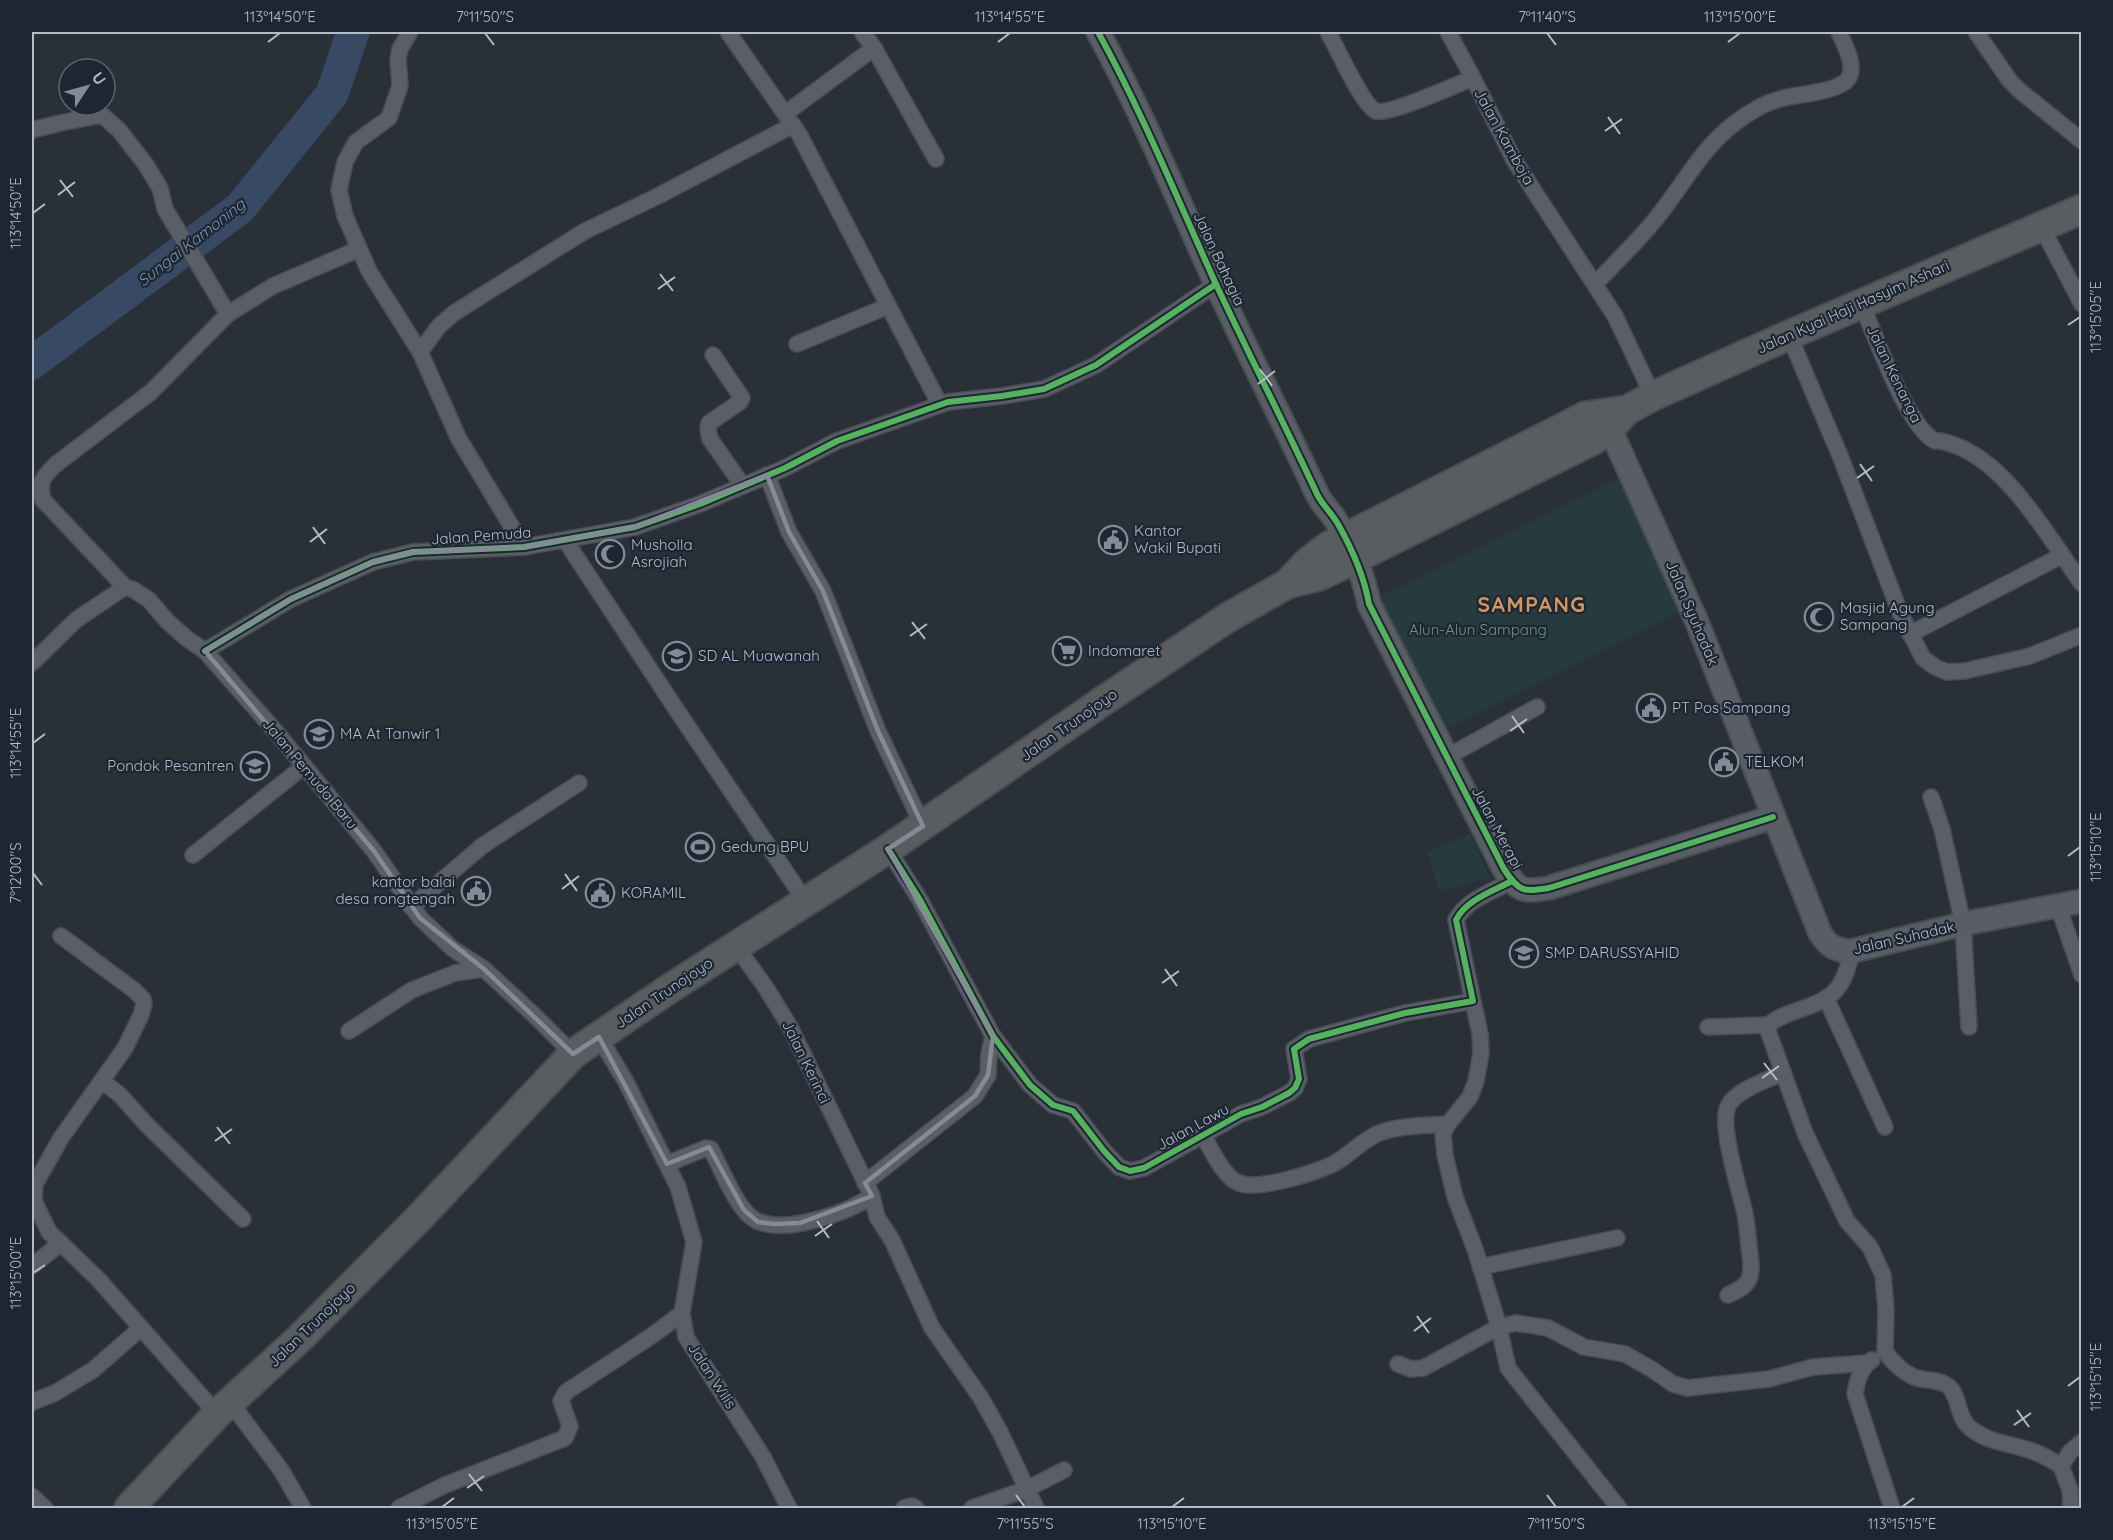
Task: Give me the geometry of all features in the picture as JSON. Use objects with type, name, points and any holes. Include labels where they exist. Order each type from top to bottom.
[{"type":"highway","name":"Jalan Kyai Haji Hasyim Ashari","points":[[1342,552],[1586,416],[1613,417],[1653,396],[1789,335],[2082,209]]},
{"type":"highway","name":"Jalan Trunojoyo","points":[[129,1509],[224,1408],[301,1337],[370,1267],[573,1054],[923,826],[1102,701],[1217,625],[1287,584],[1309,561],[1342,552]]},
{"type":"street","points":[[410,32],[400,49],[398,59],[400,86],[389,118],[356,142],[345,162],[339,190],[345,216],[369,272],[420,352],[459,439],[524,547]]},
{"type":"street","points":[[728,32],[790,119],[888,306],[944,403]]},
{"type":"street","points":[[862,32],[874,48],[936,159]]},
{"type":"street","name":"Jalan Bahagia","points":[[1098,32],[1136,103],[1216,284],[1302,459],[1319,498],[1323,532],[1342,552]]},
{"type":"street","name":"Jalan Kamboja","points":[[1328,32],[1364,100],[1376,111],[1384,111],[1426,97],[1473,78],[1514,160],[1615,315],[1653,396]]},
{"type":"street","points":[[1448,32],[1473,78]]},
{"type":"street","points":[[1595,284],[1655,220],[1713,142],[1735,123],[1760,107],[1782,98],[1838,86],[1846,81],[1852,68],[1839,32]]},
{"type":"street","points":[[1976,32],[2015,86],[2082,141]]},
{"type":"street","points":[[420,352],[439,326],[453,313],[585,231],[658,196],[790,119],[874,48]]},
{"type":"street","points":[[32,130],[102,115],[119,130],[146,165],[160,188],[165,209],[228,314]]},
{"type":"street","points":[[2041,226],[2082,303]]},
{"type":"street","points":[[38,498],[45,474],[151,392],[228,314],[273,286],[359,249]]},
{"type":"street","name":"Jalan Pemuda","points":[[206,651],[291,599],[373,562],[413,552],[524,547],[635,527],[743,486],[837,441],[944,403],[1044,389],[1096,365],[1216,284]]},
{"type":"street","name":"Jalan Kenanga","points":[[1861,304],[1905,403],[1918,426],[1935,441],[1939,440],[1962,447],[1974,453],[2016,491],[2082,584]]},
{"type":"street","points":[[797,344],[888,306]]},
{"type":"street","points":[[1789,335],[1837,448],[1901,615],[1923,658],[1947,672],[1965,671],[2030,656],[2082,635]]},
{"type":"street","points":[[713,355],[742,398],[740,402],[709,423],[708,435],[743,486]]},
{"type":"street","name":"Jalan Syuhadak","points":[[1613,417],[1697,622],[1773,817]]},
{"type":"street","points":[[767,475],[789,532],[823,591],[878,731],[923,826]]},
{"type":"street","name":"Jalan Pemuda Baru","points":[[38,498],[125,587],[149,600],[167,621],[186,638],[206,651],[380,859],[420,918],[453,948],[484,969],[573,1054]]},
{"type":"street","points":[[565,540],[806,902]]},
{"type":"street","name":"Jalan Merapi","points":[[1342,552],[1366,584],[1369,604],[1512,881],[1524,890],[1550,888],[1773,817]]},
{"type":"street","points":[[1910,634],[2061,556]]},
{"type":"street","points":[[34,656],[76,620],[125,587]]},
{"type":"street","points":[[1447,757],[1537,707]]},
{"type":"street","points":[[193,855],[304,766]]},
{"type":"street","points":[[411,907],[482,846],[579,783]]},
{"type":"street","points":[[1931,797],[1942,829],[1963,924],[1969,1027]]},
{"type":"street","name":"Jalan Suhadak","points":[[1773,817],[1820,933],[1827,944],[1840,951],[1852,951],[1963,924],[2082,901]]},
{"type":"street","name":"Jalan Lawu","points":[[888,849],[920,900],[993,1036],[1030,1085],[1053,1105],[1073,1111],[1119,1167],[1130,1171],[1144,1168],[1241,1114],[1280,1098],[1295,1088],[1299,1079],[1293,1049],[1309,1039],[1405,1013],[1473,1001]]},
{"type":"street","points":[[1512,881],[1469,904],[1459,912],[1456,920],[1480,1034],[1481,1053],[1470,1098],[1448,1124],[1443,1134],[1445,1155],[1455,1197],[1499,1327],[1508,1368],[1619,1509]]},
{"type":"street","points":[[2058,906],[2082,975]]},
{"type":"street","points":[[61,936],[143,999],[141,1015],[125,1048],[35,1174],[34,1201],[49,1232],[98,1279],[141,1328],[224,1408],[281,1470],[303,1509]]},
{"type":"street","name":"Jalan Kerinci","points":[[736,946],[790,1027],[869,1190],[877,1217],[892,1240],[932,1328],[981,1398],[1036,1509]]},
{"type":"street","points":[[1708,1027],[1767,1025],[1813,1005],[1836,991],[1852,951]]},
{"type":"street","points":[[349,1031],[412,990],[455,973],[484,969]]},
{"type":"street","points":[[1826,998],[1885,1127]]},
{"type":"street","points":[[1767,1025],[1805,1133],[1847,1221],[1870,1247],[1883,1275],[1886,1310],[1885,1352],[1894,1363],[1913,1377],[1950,1387],[1956,1399],[1958,1411],[1968,1426],[1990,1440],[2035,1452],[2061,1466],[2070,1490],[2071,1509]]},
{"type":"street","points":[[667,1164],[706,1148],[711,1149],[744,1210],[758,1222],[800,1223],[844,1210],[975,1096],[988,1075],[993,1036]]},
{"type":"street","name":"Jalan Wilis","points":[[599,1037],[626,1082],[678,1187],[694,1242],[682,1313],[686,1337],[757,1447],[789,1509]]},
{"type":"street","points":[[1728,1295],[1743,1287],[1750,1277],[1750,1256],[1745,1215],[1730,1146],[1726,1114],[1729,1104],[1736,1096],[1757,1083],[1783,1073]]},
{"type":"street","points":[[102,1081],[120,1095],[147,1125],[243,1219]]},
{"type":"street","points":[[1203,1135],[1227,1174],[1238,1183],[1250,1184],[1272,1183],[1334,1163],[1377,1134],[1400,1126],[1448,1124]]},
{"type":"street","points":[[1480,1267],[1617,1238]]},
{"type":"street","points":[[32,1266],[61,1243]]},
{"type":"street","points":[[399,1509],[445,1485],[565,1438],[570,1426],[561,1401],[566,1392],[653,1335],[682,1313]]},
{"type":"street","points":[[1398,1364],[1411,1369],[1423,1368],[1499,1327],[1516,1323],[1548,1328],[1584,1347],[1624,1354],[1673,1384],[1687,1388],[1769,1379],[1813,1367],[1867,1363]]},
{"type":"street","points":[[32,1402],[55,1393],[93,1370],[141,1328]]},
{"type":"street","points":[[1885,1352],[1867,1363],[1857,1379],[1855,1394],[1892,1509]]},
{"type":"street","points":[[2061,1466],[2070,1452],[2082,1443]]},
{"type":"street","points":[[972,1509],[1027,1489],[1064,1470]]},
{"type":"street","points":[[32,1496],[45,1509]]},
{"type":"street","points":[[904,1509],[912,1506],[916,1509]]},
{"type":"highlighted area","points":[[767,475],[789,532],[823,591],[878,731],[923,826],[888,849],[993,1036],[988,1075],[975,1096],[865,1183],[872,1196],[800,1223],[774,1224],[758,1222],[744,1210],[709,1147],[667,1164],[599,1037],[573,1054],[484,969],[420,918],[374,851],[205,651],[291,599],[373,562],[413,552],[524,547],[635,527]]},
{"type":"green space","name":"Alun-Alun Sampang","points":[[1619,478],[1679,612],[1441,732],[1375,599]]},
{"type":"green space","points":[[1470,834],[1490,878],[1439,891],[1427,852]]},
{"type":"waterway","name":"Sungai Kamoning","points":[[32,363],[240,208],[332,94],[353,32]]},
{"type":"cycle path","points":[[1098,32],[1144,124],[1215,282],[1317,494],[1336,520],[1353,553],[1369,604],[1504,869],[1514,882],[1527,890],[1549,888],[1773,817]]},
{"type":"cycle path","points":[[205,651],[291,599],[373,562],[413,552],[524,547],[635,527],[700,504],[785,468],[837,441],[948,402],[1044,389],[1096,365],[1216,284]]},
{"type":"cycle path","points":[[888,849],[920,900],[993,1036],[1030,1085],[1053,1105],[1073,1111],[1119,1167],[1130,1171],[1144,1168],[1241,1114],[1262,1107],[1289,1093],[1295,1088],[1299,1079],[1294,1049],[1309,1039],[1405,1013],[1473,1001],[1456,920],[1460,913],[1473,902],[1512,881]]},
{"type":"place","name":"Kantor Wakil Bupati","points":[[1113,540]]},
{"type":"place","name":"Musholla Asrojiah","points":[[610,554]]},
{"type":"place","name":"Masjid Agung Sampang","points":[[1819,617]]},
{"type":"place","name":"Indomaret","points":[[1067,651]]},
{"type":"place","name":"SD AL Muawanah","points":[[677,656]]},
{"type":"place","name":"PT Pos Sampang","points":[[1651,708]]},
{"type":"place","name":"MA At Tanwir 1","points":[[319,734]]},
{"type":"place","name":"TELKOM","points":[[1724,762]]},
{"type":"place","name":"Pondok Pesantren","points":[[255,766]]},
{"type":"place","name":"Gedung BPU","points":[[700,847]]},
{"type":"place","name":"kantor balai desa rongtengah","points":[[476,891]]},
{"type":"place","name":"KORAMIL","points":[[600,893]]},
{"type":"place","name":"SMP DARUSSYAHID","points":[[1524,953]]},
{"type":"district","name":"SAMPANG","points":[[1532,605]]}]
